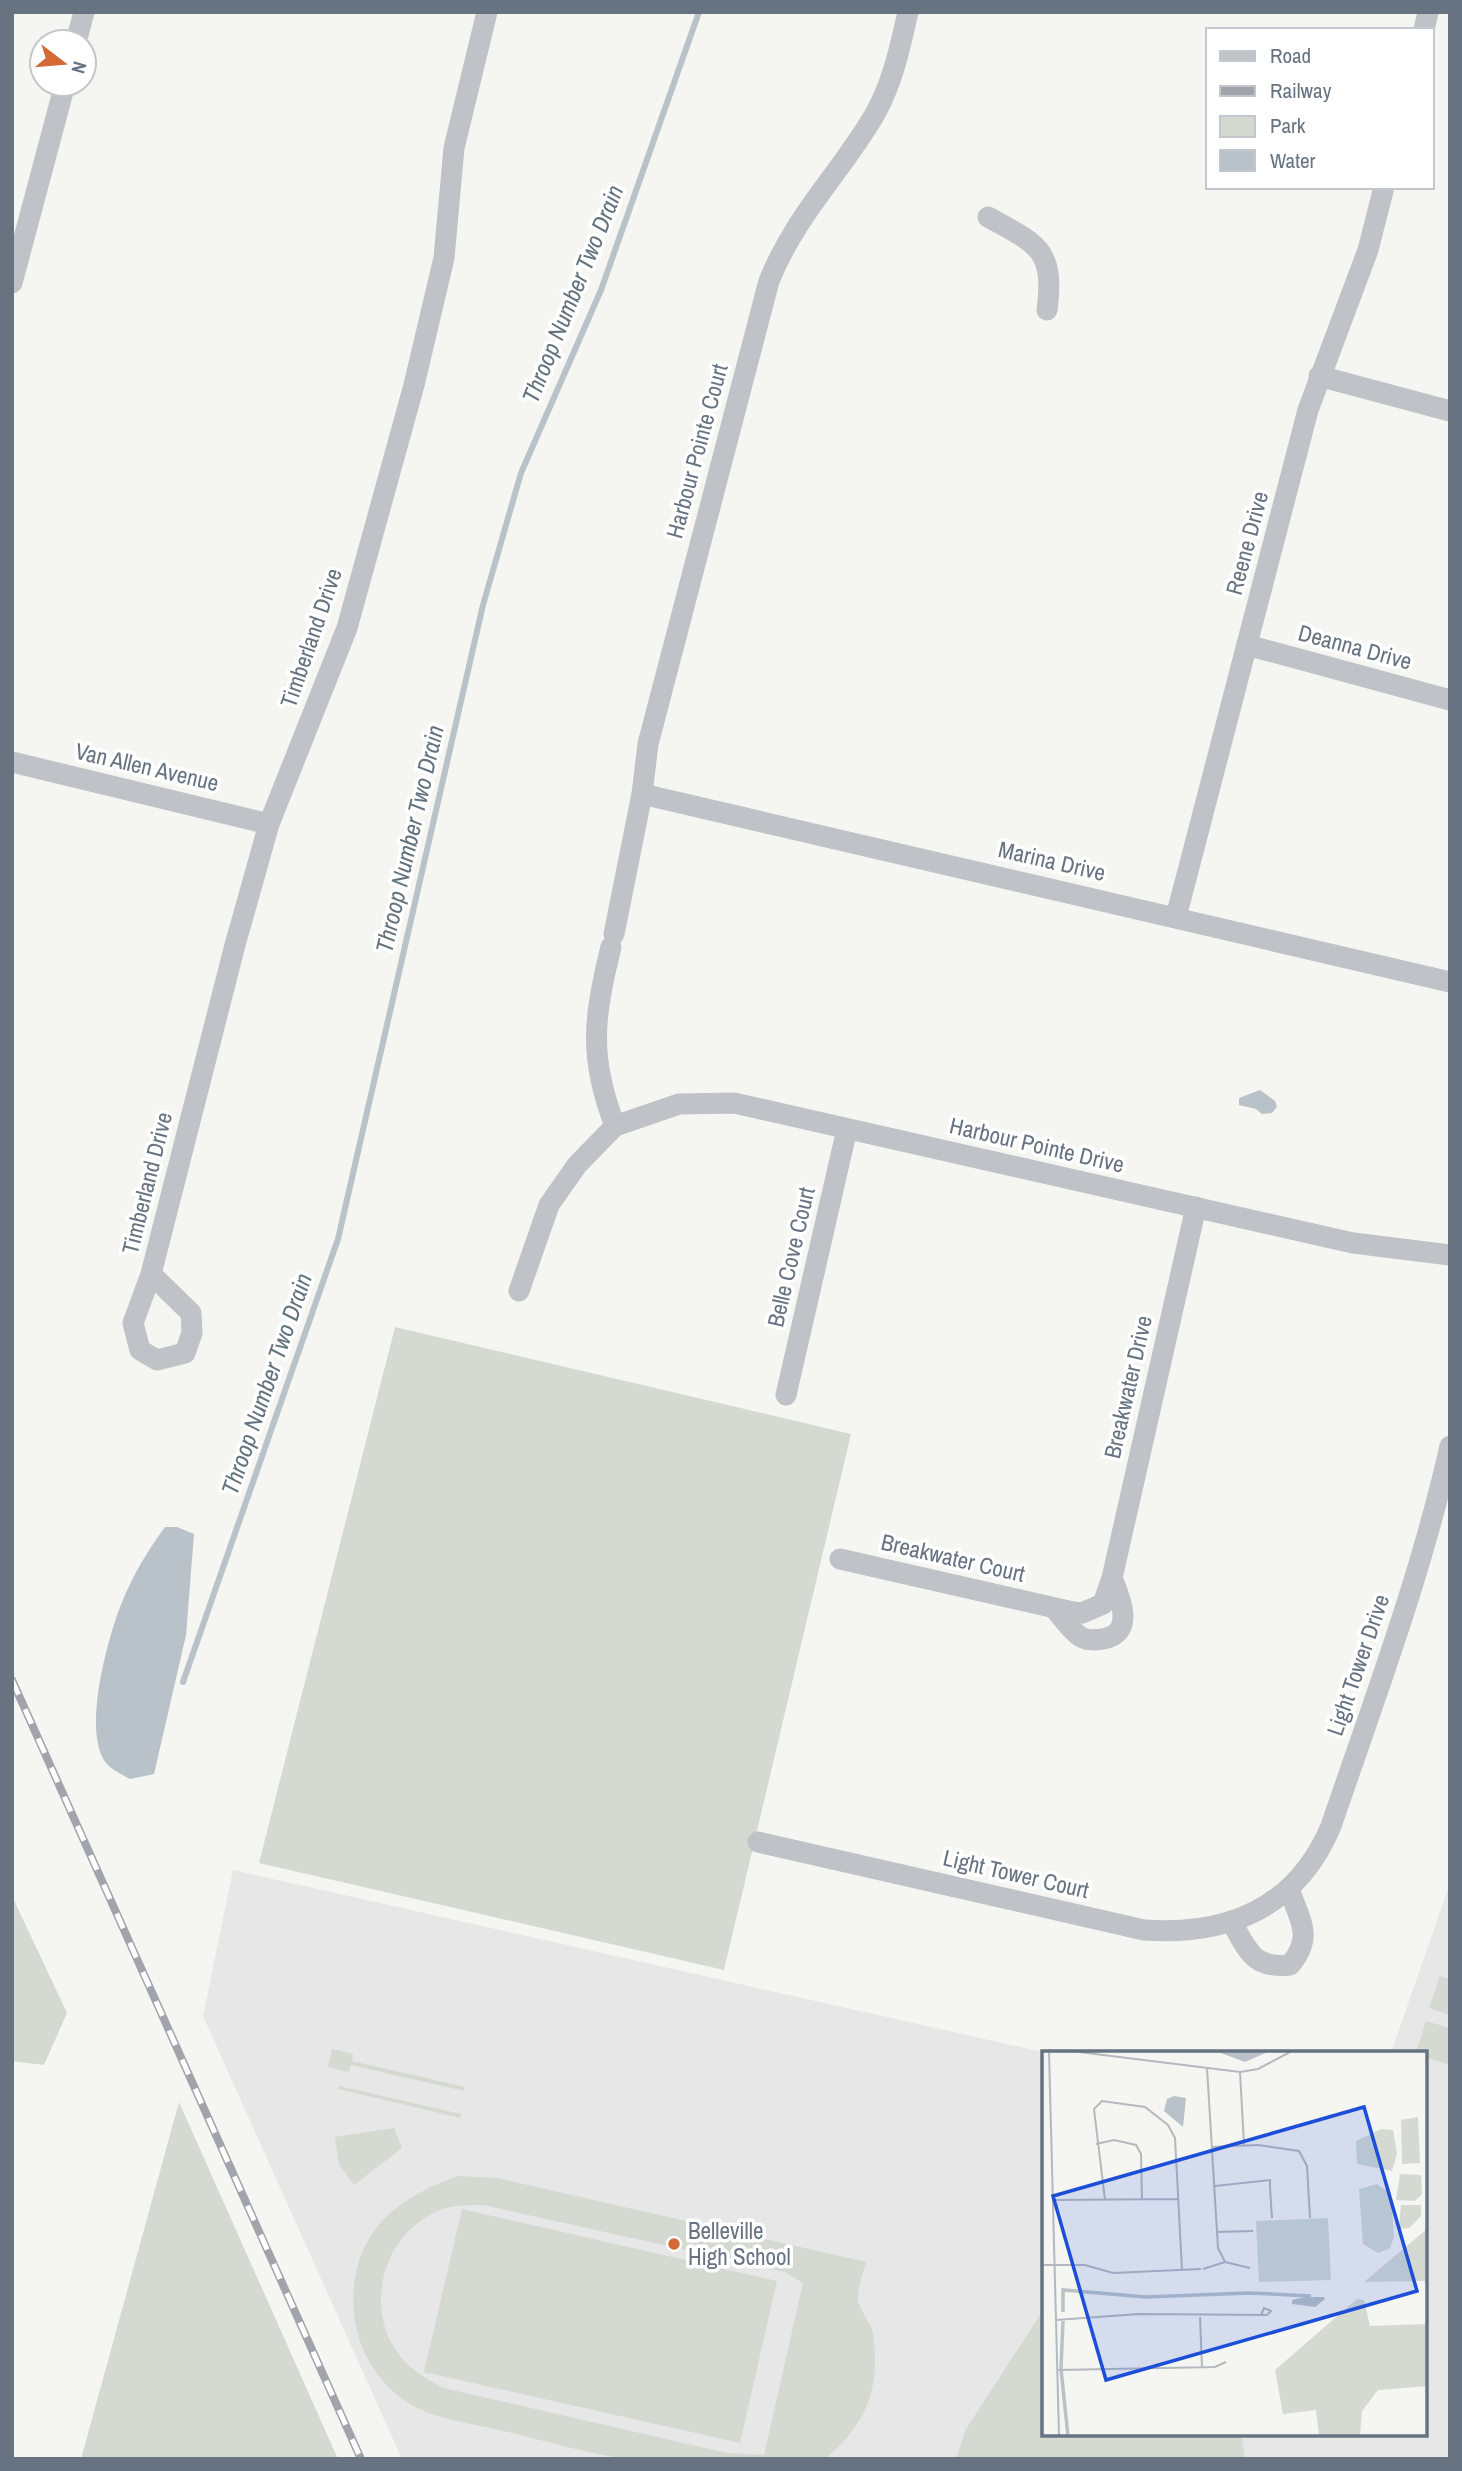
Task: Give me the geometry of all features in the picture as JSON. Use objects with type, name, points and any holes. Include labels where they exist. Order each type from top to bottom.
[{"type":"street","name":"Timberland Drive","points":[[151,1273],[235,945],[269,824],[347,628],[414,385],[444,258],[454,148],[487,12]]},
{"type":"street","name":"Harbour Pointe Court","points":[[615,1126],[596,1063],[598,1001],[663,682],[769,281],[797,223],[876,112],[894,70],[908,12]]},
{"type":"street","points":[[12,283],[61,98]]},
{"type":"street","name":"Reene Drive","points":[[1176,917],[1319,376],[1368,250],[1383,189]]},
{"type":"street","points":[[988,217],[1040,250],[1048,265],[1051,282],[1047,310]]},
{"type":"street","points":[[1319,376],[1450,411]]},
{"type":"street","name":"Deanna Drive","points":[[1248,645],[1450,700]]},
{"type":"street","name":"Van Allen Avenue","points":[[12,762],[269,824]]},
{"type":"street","name":"Marina Drive","points":[[642,794],[1450,982]]},
{"type":"street","name":"Harbour Pointe Drive","points":[[615,1126],[679,1104],[701,1102],[755,1107],[1353,1243],[1450,1255]]},
{"type":"street","points":[[519,1291],[549,1205],[577,1165],[615,1126]]},
{"type":"street","name":"Belle Cove Court","points":[[786,1395],[847,1129]]},
{"type":"street","name":"Breakwater Drive","points":[[1112,1578],[1196,1208]]},
{"type":"street","name":"Light Tower Drive","points":[[1262,1909],[1304,1874],[1321,1850],[1331,1826],[1443,1510],[1450,1446]]},
{"type":"street","name":"Breakwater Court","points":[[841,1559],[1082,1613],[1103,1604],[1112,1578]]},
{"type":"street","points":[[1054,1608],[1079,1636],[1094,1640],[1110,1637],[1119,1631],[1124,1618],[1112,1578]]},
{"type":"street","name":"Light Tower Court","points":[[758,1842],[1143,1930],[1195,1930],[1231,1921],[1262,1909]]},
{"type":"street","points":[[1231,1921],[1254,1959],[1270,1967],[1290,1965],[1302,1951],[1305,1934],[1289,1889]]},
{"type":"shaded area","name":"Belleville High School","points":[[233,1870],[1042,2052],[1042,2436],[1427,2436],[1427,2051],[1392,2051],[1450,1883],[1450,2459],[402,2459],[203,2016]]},
{"type":"green space","points":[[395,1327],[851,1434],[724,1970],[259,1863]]},
{"type":"green space","points":[[12,1896],[67,2013],[44,2065],[12,2061]]},
{"type":"green space","points":[[1440,1976],[1450,1979],[1450,2015],[1429,2008]]},
{"type":"green space","points":[[1426,2021],[1450,2028],[1450,2065],[1427,2058],[1427,2051],[1417,2051]]},
{"type":"green space","points":[[332,2049],[353,2054],[352,2061],[465,2087],[464,2091],[351,2065],[349,2072],[328,2067]]},
{"type":"green space","points":[[339,2086],[461,2114],[460,2118],[338,2089]]},
{"type":"green space","points":[[179,2102],[338,2459],[81,2459]]},
{"type":"green space","points":[[394,2128],[402,2148],[354,2185],[339,2164],[335,2137]]},
{"type":"green space","points":[[458,2176],[497,2178],[866,2262],[858,2300],[873,2334],[875,2372],[867,2404],[860,2419],[825,2459],[644,2460],[596,2454],[454,2420],[412,2405],[383,2381],[364,2350],[354,2315],[355,2278],[360,2258],[378,2226],[405,2201]],"holes":[[[483,2205],[785,2272],[803,2283],[764,2455],[727,2453],[444,2388],[417,2372],[395,2349],[386,2331],[382,2311],[381,2291],[385,2272],[403,2237],[435,2212],[459,2206]]]},
{"type":"green space","points":[[462,2209],[777,2281],[740,2443],[424,2372]]},
{"type":"green space","points":[[1042,2312],[1042,2436],[1241,2436],[1245,2459],[956,2459],[966,2429]]},
{"type":"water","points":[[1260,1090],[1275,1101],[1277,1107],[1272,1113],[1262,1114],[1256,1109],[1239,1105],[1239,1098]]},
{"type":"water","points":[[165,1527],[177,1527],[194,1534],[186,1635],[154,1774],[130,1779],[109,1766],[100,1750],[96,1731],[100,1684],[104,1660],[122,1602],[141,1563]]},
{"type":"waterway","name":"Throop Number Two Drain","points":[[183,1682],[338,1239],[483,605],[521,473],[601,290],[699,12]]},
{"type":"railway","points":[[12,1680],[361,2459]]},
{"type":"place","name":"Belleville High School","points":[[674,2244]]}]
